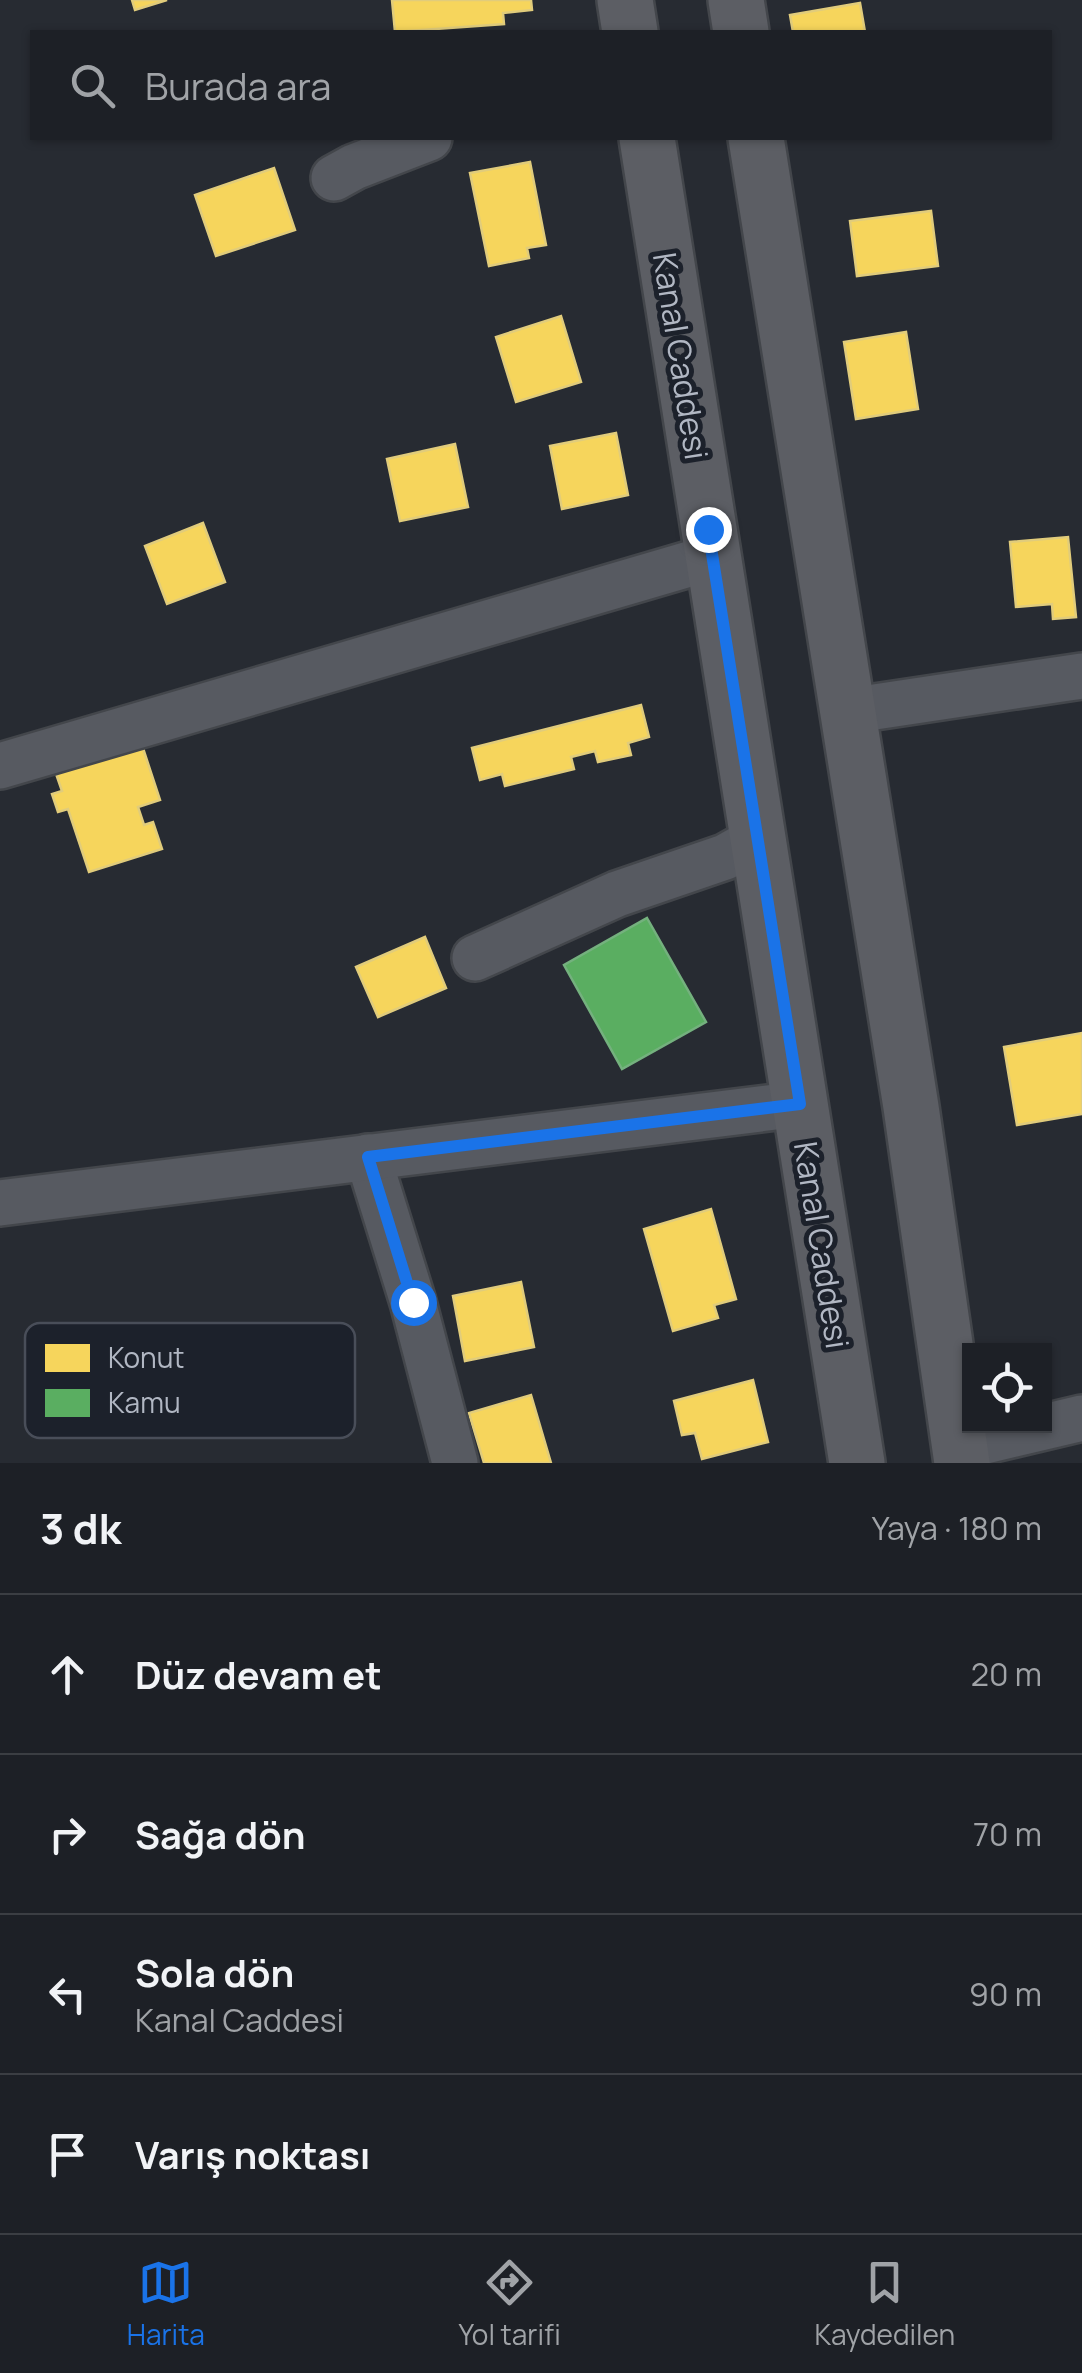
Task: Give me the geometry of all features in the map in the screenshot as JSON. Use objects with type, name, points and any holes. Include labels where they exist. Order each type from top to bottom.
[{"type":"main road","points":[[625,0],[630,30]]},
{"type":"main road","points":[[736,0],[741,30]]},
{"type":"main road","name":"Kanal Caddesi","points":[[646,140],[857,1463]]},
{"type":"main road","points":[[756,140],[911,1106],[961,1455]]},
{"type":"street","points":[[334,178],[423,140]]},
{"type":"street","points":[[0,766],[713,557]]},
{"type":"street","points":[[848,711],[1082,676]]},
{"type":"street","points":[[475,958],[617,894],[724,858],[758,839]]},
{"type":"street","points":[[0,1203],[800,1104]]},
{"type":"street","points":[[368,1157],[413,1302],[456,1463]]},
{"type":"street","points":[[961,1455],[1082,1418]]},
{"type":"building: Konut","points":[[132,0],[167,0],[135,10]]},
{"type":"building: Konut","points":[[392,0],[531,0],[532,10],[503,13],[504,24],[395,30]]},
{"type":"building: Konut","points":[[860,3],[865,30],[793,30],[790,15]]},
{"type":"building: Konut","points":[[530,162],[546,245],[527,248],[529,258],[489,266],[470,173]]},
{"type":"building: Konut","points":[[274,168],[295,230],[216,256],[195,195]]},
{"type":"building: Konut","points":[[931,211],[938,266],[857,276],[850,221]]},
{"type":"building: Konut","points":[[561,316],[581,382],[516,402],[496,337]]},
{"type":"building: Konut","points":[[906,332],[918,409],[856,419],[844,342]]},
{"type":"building: Konut","points":[[616,433],[628,495],[562,509],[550,446]]},
{"type":"building: Konut","points":[[455,444],[468,507],[400,521],[387,459]]},
{"type":"building: Konut","points":[[203,523],[225,582],[167,604],[145,546]]},
{"type":"building: Konut","points":[[1068,537],[1076,617],[1053,619],[1052,604],[1016,607],[1010,542]]},
{"type":"building: Konut","points":[[641,705],[649,737],[628,743],[631,755],[598,762],[595,751],[571,757],[574,769],[505,786],[502,774],[480,780],[472,748]]},
{"type":"building: Konut","points":[[139,736],[160,800],[138,807],[144,825],[153,822],[162,849],[89,872],[68,809],[58,812],[52,794],[62,791],[53,765]]},
{"type":"building: Konut","points":[[425,937],[446,988],[378,1017],[356,967]]},
{"type":"building: Konut","points":[[1082,1033],[1082,1114],[1017,1125],[1004,1047]]},
{"type":"building: Konut","points":[[711,1209],[736,1299],[714,1305],[718,1318],[673,1331],[644,1229]]},
{"type":"building: Konut","points":[[521,1282],[534,1347],[465,1361],[453,1296]]},
{"type":"building: Konut","points":[[753,1380],[768,1442],[702,1459],[695,1433],[682,1435],[674,1401]]},
{"type":"building: Konut","points":[[531,1395],[551,1463],[484,1463],[469,1413]]},
{"type":"building: Kamu","points":[[647,918],[706,1022],[622,1069],[564,965]]},
{"type":"route","points":[[413,1302],[368,1157],[800,1104],[708,529]]}]
